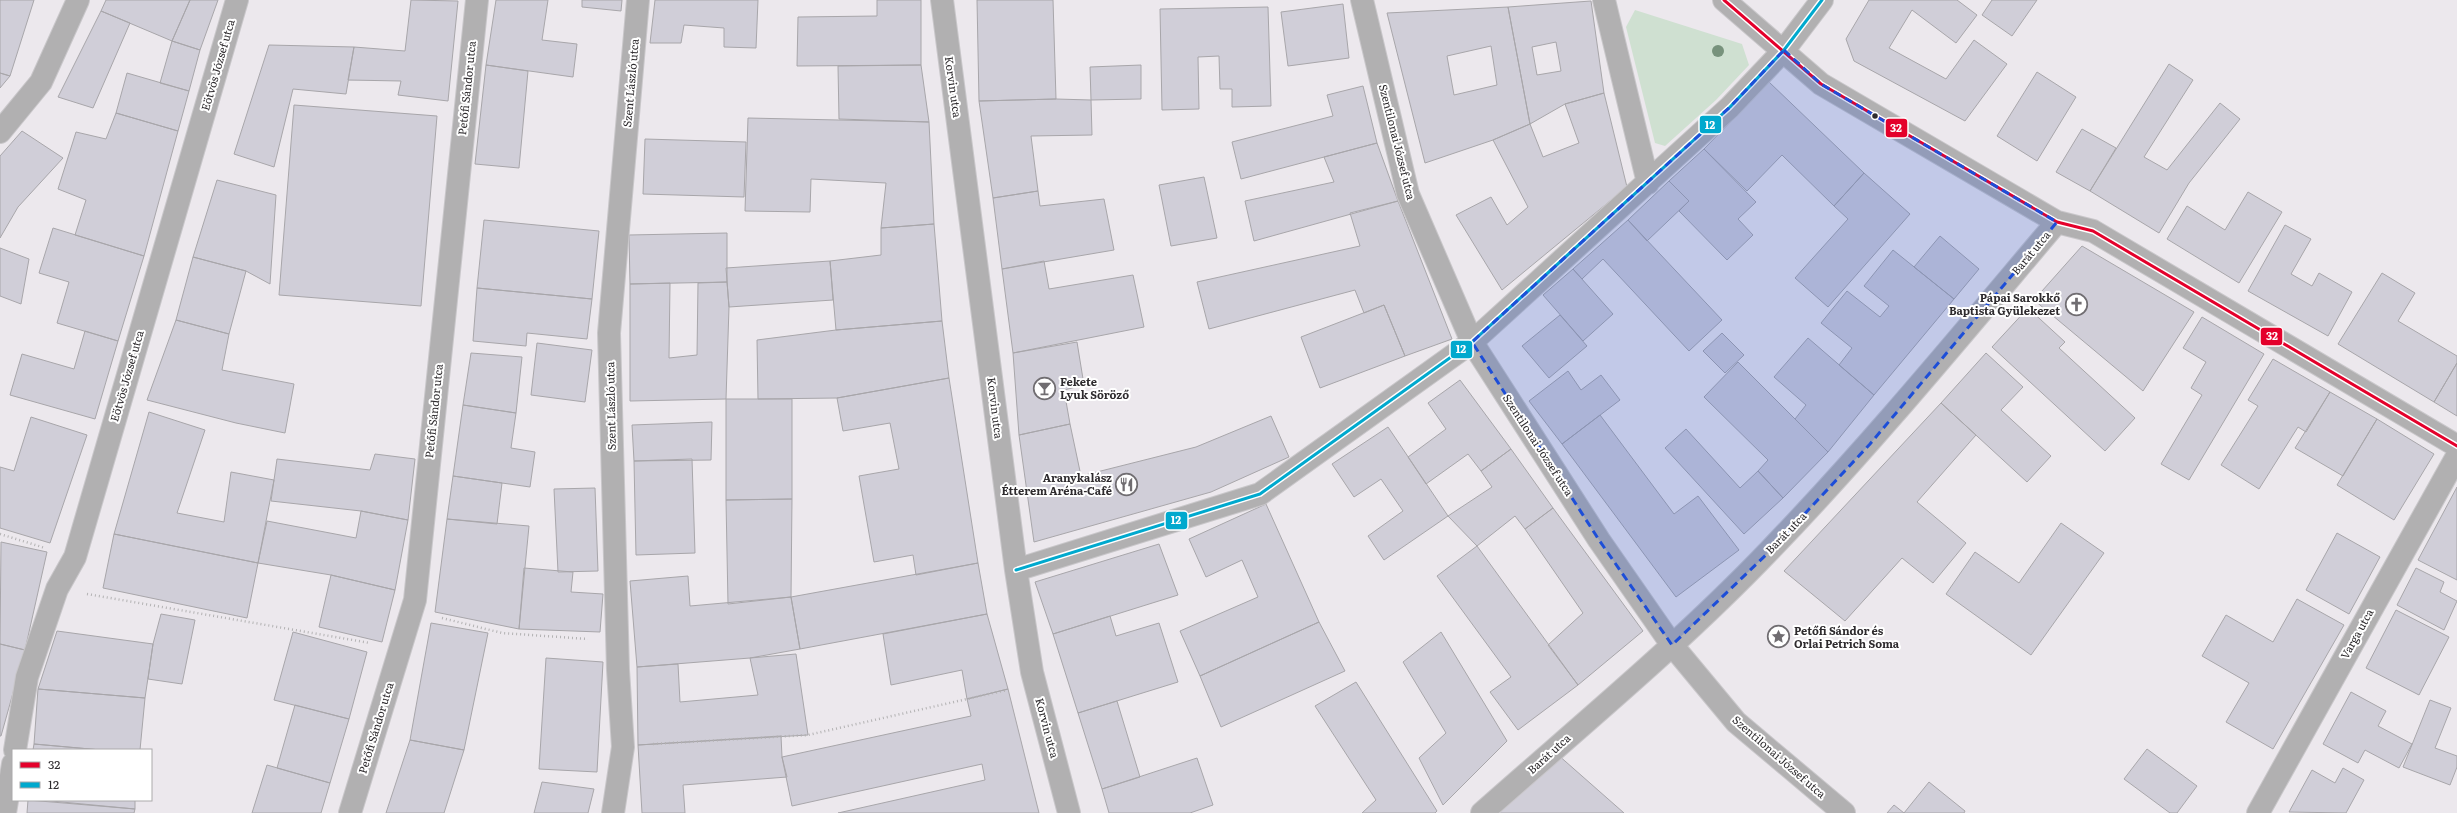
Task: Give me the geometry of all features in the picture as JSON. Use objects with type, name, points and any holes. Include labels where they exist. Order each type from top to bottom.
[{"type":"street","points":[[0,132],[41,82],[78,0]]},
{"type":"street","name":"Eötvös József utca","points":[[15,749],[27,677],[57,589],[75,557],[237,0]]},
{"type":"street","name":"Petőfi Sándor utca","points":[[350,813],[412,610],[477,0]]},
{"type":"street","name":"Szent László utca","points":[[613,813],[623,747],[617,641],[609,333],[638,0]]},
{"type":"street","name":"Korvin utca","points":[[942,0],[1016,570],[1034,680],[1069,813]]},
{"type":"street","name":"Szentilonai József utca","points":[[1362,0],[1408,194],[1472,342],[1599,540],[1672,644],[1736,722],[1844,813]]},
{"type":"street","points":[[1604,0],[1648,182]]},
{"type":"street","points":[[1724,0],[1784,50],[1821,84],[2057,222],[2092,231],[2457,446]]},
{"type":"street","points":[[1016,570],[1260,494],[1472,342],[1730,107],[1784,50],[1822,0]]},
{"type":"street","name":"Barát utca","points":[[1482,813],[1672,644],[1769,552],[1870,444],[2057,222]]},
{"type":"street","name":"Varga utca","points":[[2258,813],[2457,456]]},
{"type":"street","points":[[5,813],[12,770]]},
{"type":"path","points":[[0,534],[75,557]]},
{"type":"path","points":[[57,589],[400,648]]},
{"type":"path","points":[[412,610],[502,633],[617,641]]},
{"type":"path","points":[[623,747],[808,735],[1008,689],[1034,680]]},
{"type":"highlighted area","points":[[1784,50],[1821,84],[2057,222],[1870,444],[1769,552],[1672,645],[1599,540],[1472,342],[1730,107]]},
{"type":"green space","points":[[1635,10],[1742,44],[1749,65],[1716,100],[1665,146],[1655,143],[1626,27]]},
{"type":"building","points":[[0,0],[34,0],[10,76],[0,73]]},
{"type":"building","points":[[106,0],[190,0],[172,41],[101,11]]},
{"type":"building","points":[[190,0],[218,0],[200,50],[172,41]]},
{"type":"building","points":[[411,0],[458,1],[448,101],[398,95],[401,81],[348,80],[354,47],[405,51]]},
{"type":"building","points":[[496,0],[548,0],[542,40],[577,44],[573,77],[486,65]]},
{"type":"building","points":[[582,0],[622,0],[621,11],[582,7]]},
{"type":"building","points":[[655,0],[758,0],[756,48],[724,47],[724,28],[684,25],[681,43],[650,43]]},
{"type":"building","points":[[877,0],[921,0],[921,65],[797,66],[798,17],[877,16]]},
{"type":"building","points":[[977,0],[1053,0],[1056,99],[979,101]]},
{"type":"building","points":[[1869,0],[1957,0],[1977,15],[1956,43],[1912,10],[1889,48],[1946,79],[1974,40],[2007,64],[1965,121],[1854,61],[1846,39]]},
{"type":"building","points":[[1992,0],[2037,0],[2012,36],[1982,15]]},
{"type":"building","points":[[1591,1],[1604,93],[1565,104],[1530,124],[1508,7]],"holes":[[[1556,42],[1561,71],[1537,75],[1532,47]]]},
{"type":"building","points":[[1343,4],[1349,58],[1288,66],[1281,12]]},
{"type":"building","points":[[1268,7],[1271,106],[1232,107],[1232,89],[1220,89],[1219,56],[1198,57],[1199,109],[1162,110],[1160,9]]},
{"type":"building","points":[[1508,7],[1530,124],[1493,140],[1425,163],[1387,13]],"holes":[[[1491,46],[1497,85],[1454,95],[1447,56]]]},
{"type":"building","points":[[101,11],[130,23],[93,108],[58,97]]},
{"type":"building","points":[[172,41],[200,50],[189,91],[160,83]]},
{"type":"building","points":[[269,45],[354,47],[346,94],[293,89],[274,167],[234,154]]},
{"type":"building","points":[[2169,64],[2193,80],[2144,157],[2167,170],[2220,103],[2240,119],[2189,183],[2159,233],[2090,191]]},
{"type":"building","points":[[486,65],[528,71],[519,168],[475,164]]},
{"type":"building","points":[[921,65],[929,122],[839,119],[838,66]]},
{"type":"building","points":[[1141,65],[1141,99],[1091,100],[1090,67]]},
{"type":"building","points":[[2037,72],[2076,97],[2037,161],[1997,136]]},
{"type":"building","points":[[0,73],[10,76],[0,88]]},
{"type":"building","points":[[127,73],[189,91],[178,131],[116,113]]},
{"type":"building","points":[[1769,82],[1864,173],[1834,206],[1782,155],[1747,191],[1704,149]]},
{"type":"building","points":[[1363,86],[1377,143],[1241,179],[1232,142],[1333,116],[1327,95]]},
{"type":"building","points":[[1604,93],[1627,187],[1502,290],[1456,215],[1491,197],[1507,225],[1528,207],[1493,140],[1530,124],[1543,157],[1579,143],[1565,104]]},
{"type":"building","points":[[1056,99],[1091,100],[1092,135],[1031,136],[1038,191],[993,198],[979,101]]},
{"type":"building","points":[[294,105],[437,116],[421,306],[279,295]]},
{"type":"building","points":[[116,113],[178,131],[144,256],[75,235],[86,200],[58,189],[76,132],[106,139]]},
{"type":"building","points":[[748,118],[929,122],[934,224],[881,228],[886,183],[811,179],[810,212],[745,211]]},
{"type":"building","points":[[2082,129],[2116,148],[2090,191],[2056,172]]},
{"type":"building","points":[[22,131],[63,158],[18,207],[0,238],[0,156]]},
{"type":"building","points":[[645,139],[746,142],[744,197],[643,194]]},
{"type":"building","points":[[1377,143],[1398,201],[1254,241],[1245,201],[1334,182],[1324,157]]},
{"type":"building","points":[[1704,149],[1756,202],[1738,219],[1753,235],[1727,260],[1679,211],[1689,201],[1669,181]]},
{"type":"building","points":[[1864,173],[1910,214],[1828,307],[1795,278],[1848,219],[1834,206]]},
{"type":"building","points":[[1204,177],[1217,238],[1171,246],[1159,185]]},
{"type":"building","points":[[217,180],[276,195],[270,284],[246,271],[193,257]]},
{"type":"building","points":[[1669,181],[1689,201],[1647,241],[1628,220]]},
{"type":"building","points":[[1038,191],[1040,206],[1104,199],[1114,250],[1002,269],[993,198]]},
{"type":"building","points":[[2248,192],[2282,212],[2239,283],[2167,239],[2187,206],[2225,230]]},
{"type":"building","points":[[1398,201],[1452,339],[1405,356],[1384,305],[1364,313],[1355,290],[1209,329],[1197,282],[1360,246],[1350,213]]},
{"type":"building","points":[[484,220],[599,231],[592,299],[477,288]]},
{"type":"building","points":[[1628,220],[1722,320],[1689,351],[1603,259],[1582,279],[1573,269]]},
{"type":"building","points":[[934,224],[942,321],[836,330],[830,261],[881,255],[881,228]]},
{"type":"building","points":[[2285,225],[2311,239],[2291,274],[2312,286],[2319,273],[2352,292],[2328,336],[2248,291]]},
{"type":"building","points":[[53,228],[144,256],[118,341],[57,323],[69,282],[39,273]]},
{"type":"building","points":[[727,233],[727,282],[630,284],[629,235]]},
{"type":"building","points":[[1940,236],[1979,269],[1954,299],[1914,267]]},
{"type":"building","points":[[2082,246],[2194,312],[2143,391],[2034,300]]},
{"type":"building","points":[[0,248],[29,259],[21,304],[0,296]]},
{"type":"building","points":[[1893,250],[1954,299],[1874,395],[1839,365],[1852,348],[1821,323],[1847,291],[1880,317],[1889,306],[1864,286]]},
{"type":"building","points":[[193,257],[246,271],[229,334],[176,320]]},
{"type":"building","points":[[830,261],[833,300],[729,307],[726,268]]},
{"type":"building","points":[[1044,261],[1049,289],[1133,275],[1144,327],[1013,353],[1002,269]]},
{"type":"building","points":[[1573,269],[1613,314],[1583,341],[1543,295]]},
{"type":"building","points":[[2382,273],[2415,293],[2398,321],[2457,356],[2457,363],[2434,402],[2338,344]]},
{"type":"building","points":[[727,282],[729,307],[726,399],[630,401],[630,284],[670,283],[669,358],[697,355],[698,283]]},
{"type":"building","points":[[477,288],[592,299],[587,339],[527,333],[526,346],[473,341]]},
{"type":"building","points":[[1384,305],[1405,356],[1320,388],[1301,337]]},
{"type":"building","points":[[2028,308],[2065,342],[2059,348],[2135,418],[2105,451],[1992,347]]},
{"type":"building","points":[[1560,315],[1587,346],[1549,378],[1522,346]]},
{"type":"building","points":[[2202,317],[2264,354],[2189,480],[2161,464],[2202,395],[2191,388],[2206,362],[2183,348]]},
{"type":"building","points":[[176,320],[229,334],[222,370],[294,384],[285,433],[236,423],[147,400]]},
{"type":"building","points":[[942,321],[949,378],[837,398],[758,399],[757,340],[836,330]]},
{"type":"building","points":[[85,331],[118,341],[95,419],[10,395],[22,354],[74,369]]},
{"type":"building","points":[[1722,333],[1744,355],[1725,373],[1703,351]]},
{"type":"building","points":[[1808,338],[1874,395],[1828,452],[1795,419],[1806,405],[1774,377]]},
{"type":"building","name":"Fekete Lyuk Söröző","points":[[1077,342],[1084,385],[1064,390],[1070,424],[1019,435],[1013,353]]},
{"type":"building","points":[[537,343],[592,350],[585,402],[531,395]]},
{"type":"building","points":[[471,353],[522,357],[516,413],[463,405]]},
{"type":"building","points":[[1986,353],[2023,387],[2001,410],[2051,456],[2027,482],[1941,403]]},
{"type":"building","points":[[2273,359],[2330,392],[2306,432],[2298,427],[2259,489],[2221,465],[2258,406],[2248,400]]},
{"type":"building","points":[[1738,362],[1828,452],[1783,498],[1758,471],[1768,460],[1704,397]]},
{"type":"building","points":[[2457,363],[2457,416],[2434,402]]},
{"type":"building","points":[[1568,371],[1581,390],[1601,375],[1620,400],[1562,444],[1529,401]]},
{"type":"building","points":[[949,378],[978,563],[916,575],[913,555],[874,562],[859,476],[899,469],[890,423],[843,431],[837,398]]},
{"type":"building","points":[[1460,380],[1511,449],[1481,471],[1468,454],[1426,484],[1408,457],[1446,429],[1428,403]]},
{"type":"building","points":[[2330,392],[2377,419],[2343,476],[2295,448]]},
{"type":"building","points":[[726,399],[792,399],[792,499],[726,500]]},
{"type":"building","points":[[1941,403],[1976,435],[1917,502],[1966,543],[1933,583],[1902,558],[1845,621],[1784,571]]},
{"type":"building","points":[[463,405],[516,413],[511,448],[535,452],[530,487],[453,476]]},
{"type":"building","points":[[149,412],[205,430],[177,513],[224,522],[231,472],[274,480],[258,563],[114,534]]},
{"type":"building","points":[[1600,415],[1674,514],[1698,496],[1739,550],[1676,597],[1562,444]]},
{"type":"building","name":"Aranykalász Étterem Aréna-Café","points":[[1271,416],[1289,457],[1211,492],[1034,542],[1019,435],[1070,424],[1081,476],[1196,447]]},
{"type":"building","points":[[31,417],[87,435],[50,543],[0,528],[0,467],[14,471]]},
{"type":"building","points":[[2377,419],[2434,454],[2394,520],[2337,485]]},
{"type":"building","points":[[712,422],[711,460],[634,461],[632,425]]},
{"type":"building","points":[[1388,427],[1448,516],[1384,560],[1368,536],[1403,511],[1381,479],[1354,497],[1332,464]]},
{"type":"building","points":[[1686,429],[1740,488],[1758,471],[1783,498],[1744,534],[1665,448]]},
{"type":"building","points":[[1511,449],[1553,508],[1525,529],[1515,516],[1477,546],[1448,516],[1492,487],[1481,471]]},
{"type":"building","points":[[375,454],[415,459],[408,520],[361,511],[271,501],[277,459],[370,470]]},
{"type":"building","points":[[692,459],[695,553],[636,555],[634,461]]},
{"type":"building","points":[[453,476],[502,483],[497,524],[447,519]]},
{"type":"building","points":[[2457,487],[2457,580],[2418,560]]},
{"type":"building","points":[[595,488],[598,571],[558,572],[554,489]]},
{"type":"building","points":[[792,499],[791,597],[728,604],[726,500]]},
{"type":"building","points":[[1266,504],[1319,622],[1200,676],[1180,631],[1258,597],[1242,560],[1206,577],[1189,539]]},
{"type":"building","points":[[1553,508],[1643,631],[1578,685],[1548,645],[1583,613],[1525,529]]},
{"type":"building","points":[[361,511],[408,520],[395,590],[331,575],[258,563],[267,521],[356,538]]},
{"type":"building","points":[[447,519],[529,526],[519,629],[435,612]]},
{"type":"building","points":[[2061,523],[2104,553],[2031,655],[1946,594],[1975,552],[2019,583]]},
{"type":"building","points":[[2337,533],[2380,557],[2349,614],[2306,590]]},
{"type":"building","points":[[114,534],[258,563],[247,618],[103,588]]},
{"type":"building","points":[[1,542],[47,552],[25,650],[0,644]]},
{"type":"building","points":[[1159,544],[1178,595],[1053,634],[1035,582]]},
{"type":"building","points":[[1477,546],[1578,685],[1518,730],[1490,692],[1511,677],[1437,576]]},
{"type":"building","points":[[978,563],[987,614],[800,649],[791,597]]},
{"type":"building","points":[[524,568],[573,572],[571,592],[603,594],[600,632],[519,629]]},
{"type":"building","points":[[2416,568],[2444,582],[2440,592],[2457,601],[2444,630],[2397,605]]},
{"type":"building","points":[[331,575],[395,590],[382,642],[319,627]]},
{"type":"building","points":[[688,576],[690,606],[791,597],[800,649],[750,658],[637,667],[630,581]]},
{"type":"building","points":[[2297,599],[2344,625],[2273,749],[2226,722],[2249,683],[2202,656],[2226,615],[2273,642]]},
{"type":"building","points":[[2396,610],[2449,637],[2419,695],[2366,668]]},
{"type":"building","points":[[161,614],[195,620],[182,684],[148,679],[153,644]]},
{"type":"building","points":[[987,614],[1008,689],[967,699],[962,670],[891,685],[883,634]]},
{"type":"building","points":[[1110,616],[1116,636],[1159,623],[1178,682],[1078,713],[1053,634]]},
{"type":"building","points":[[1319,622],[1345,671],[1221,727],[1200,676]]},
{"type":"building","points":[[431,623],[488,633],[464,750],[410,740]]},
{"type":"building","points":[[57,631],[153,644],[145,698],[38,689]]},
{"type":"building","points":[[293,632],[367,652],[349,719],[274,700]]},
{"type":"building","points":[[1441,632],[1507,741],[1443,805],[1419,758],[1446,733],[1403,662]]},
{"type":"building","points":[[0,644],[25,650],[1,736],[0,736]]},
{"type":"building","points":[[796,654],[808,735],[638,745],[637,667],[678,664],[680,702],[758,695],[750,658]]},
{"type":"building","points":[[546,658],[603,662],[597,772],[539,769]]},
{"type":"building","points":[[1356,682],[1437,811],[1435,813],[1362,813],[1376,800],[1315,706]]},
{"type":"building","points":[[38,689],[145,698],[140,749],[90,749],[34,744]]},
{"type":"building","points":[[1008,689],[1039,813],[838,813],[985,780],[982,764],[792,806],[782,757],[971,716],[967,699]]},
{"type":"building","points":[[2351,692],[2386,711],[2378,726],[2412,744],[2399,768],[2365,750],[2358,763],[2323,744]]},
{"type":"building","points":[[2430,700],[2451,708],[2435,748],[2457,756],[2457,767],[2450,785],[2403,767]]},
{"type":"building","points":[[1117,701],[1140,777],[1102,789],[1078,713]]},
{"type":"building","points":[[295,705],[349,719],[330,783],[277,768]]},
{"type":"building","points":[[781,736],[782,757],[787,777],[683,785],[685,813],[642,813],[638,745]]},
{"type":"building","points":[[410,740],[464,750],[444,813],[386,813]]},
{"type":"building","points":[[34,744],[90,749],[33,749]]},
{"type":"building","points":[[2147,749],[2197,786],[2177,813],[2170,813],[2124,779]]},
{"type":"building","points":[[1557,754],[1624,813],[1498,813]]},
{"type":"building","points":[[1197,758],[1213,805],[1190,813],[1109,813],[1102,789]]},
{"type":"building","points":[[267,765],[330,783],[321,813],[252,813]]},
{"type":"building","points":[[2343,768],[2364,780],[2346,813],[2289,812],[2312,770],[2335,783]]},
{"type":"building","points":[[542,782],[594,789],[588,813],[534,813]]},
{"type":"building","points":[[1929,782],[1965,811],[1964,813],[1904,813]]},
{"type":"building","points":[[28,801],[135,809],[134,813],[27,813]]},
{"type":"building","points":[[51,801],[135,801],[135,809]]},
{"type":"building","points":[[1894,805],[1904,813],[1887,813]]},
{"type":"transit line","name":"32","points":[[1724,0],[1821,84],[2057,222],[2093,231],[2457,446]]},
{"type":"transit line","name":"12","points":[[1016,570],[1260,494],[1472,342],[1730,107],[1784,50],[1822,0]]},
{"type":"place","name":"Pápai Sarokkő Baptista Gyülekezet","points":[[2076,304]]},
{"type":"place","name":"Fekete Lyuk Söröző","points":[[1045,388]]},
{"type":"place","name":"Aranykalász Étterem Aréna-Café","points":[[1127,484]]},
{"type":"place","name":"Petőfi Sándor és Orlai Petrich Soma","points":[[1778,637]]}]
